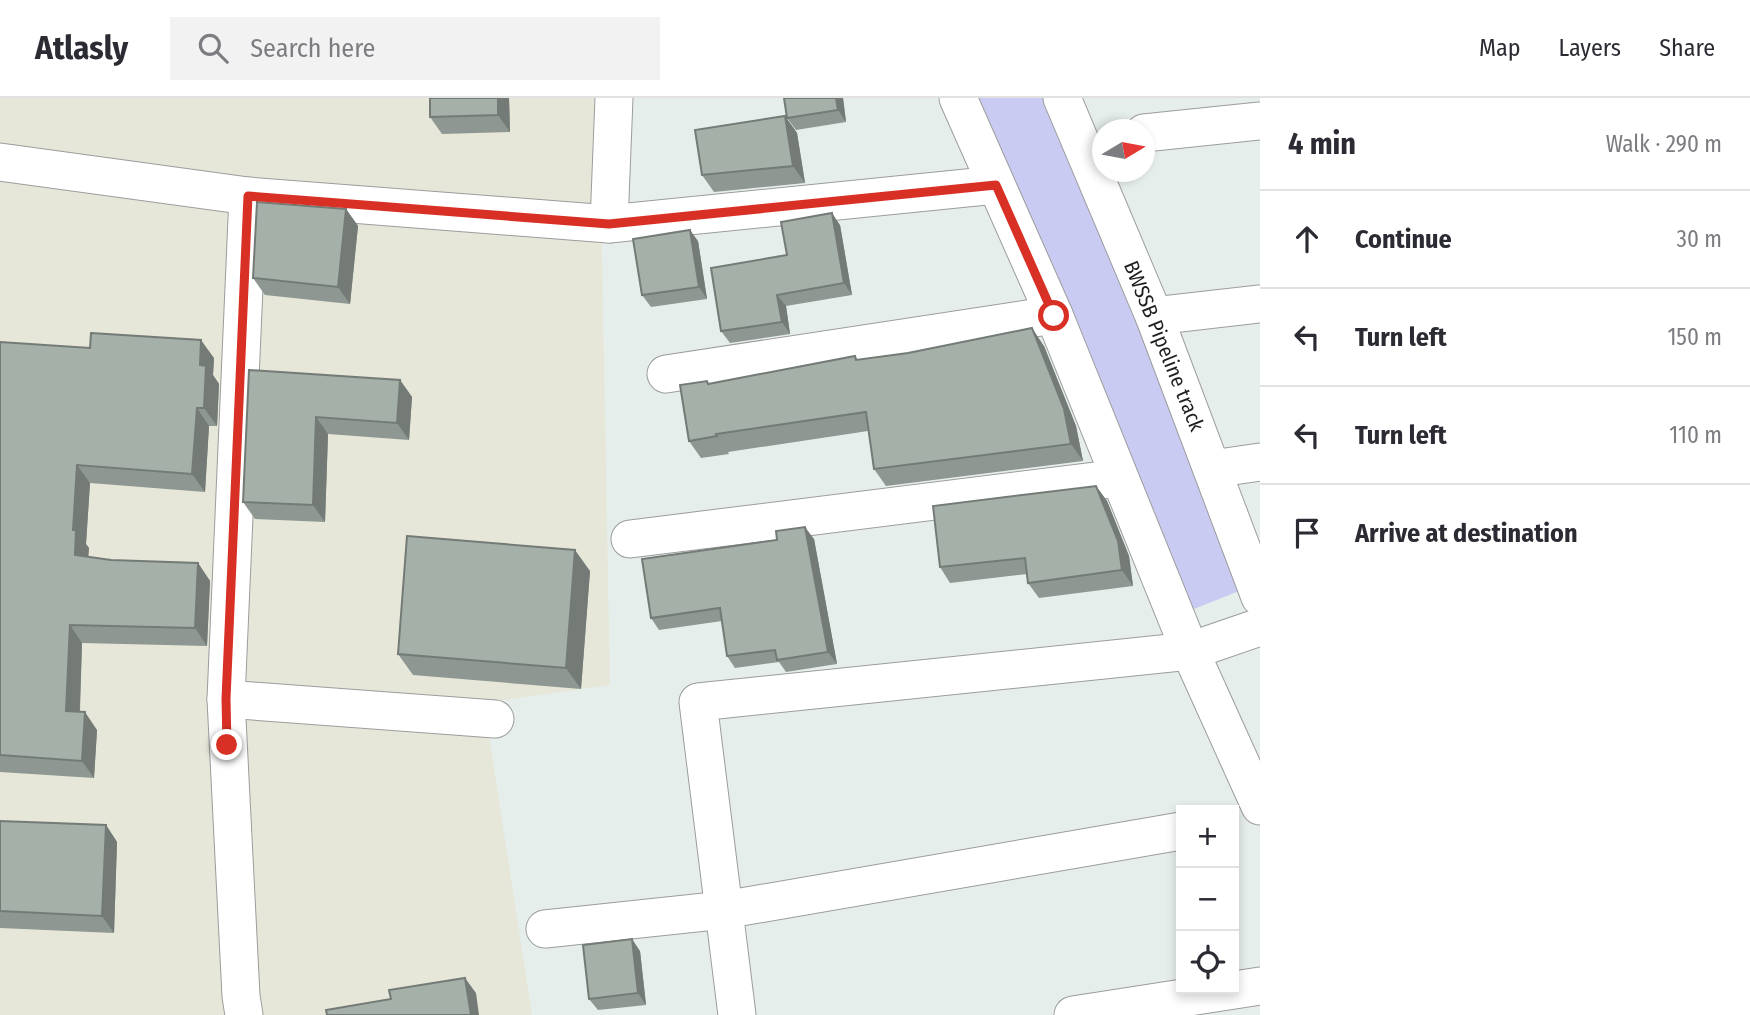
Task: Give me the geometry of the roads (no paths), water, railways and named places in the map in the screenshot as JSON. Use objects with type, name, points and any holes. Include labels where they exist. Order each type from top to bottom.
[{"type":"street","points":[[609,224],[614,98]]},
{"type":"street","points":[[958,98],[1054,316],[1190,651],[1260,806]]},
{"type":"street","name":"BWSSB Pipeline track","points":[[1062,98],[1091,138],[1154,316],[1260,597]]},
{"type":"street","points":[[1155,132],[1260,121]]},
{"type":"street","points":[[0,162],[248,196],[609,224],[996,185]]},
{"type":"street","points":[[244,1015],[226,699],[248,196]]},
{"type":"street","points":[[1154,316],[1260,304]]},
{"type":"street","points":[[666,374],[1054,316]]},
{"type":"street","points":[[1212,469],[1260,462]]},
{"type":"street","points":[[630,539],[1119,478]]},
{"type":"street","points":[[737,1015],[698,702],[1190,651],[1260,627]]},
{"type":"street","points":[[226,699],[495,719]]},
{"type":"street","points":[[1239,822],[1260,820]]},
{"type":"street","points":[[545,929],[724,910],[1176,832]]},
{"type":"street","points":[[1073,1015],[1260,986]]}]
